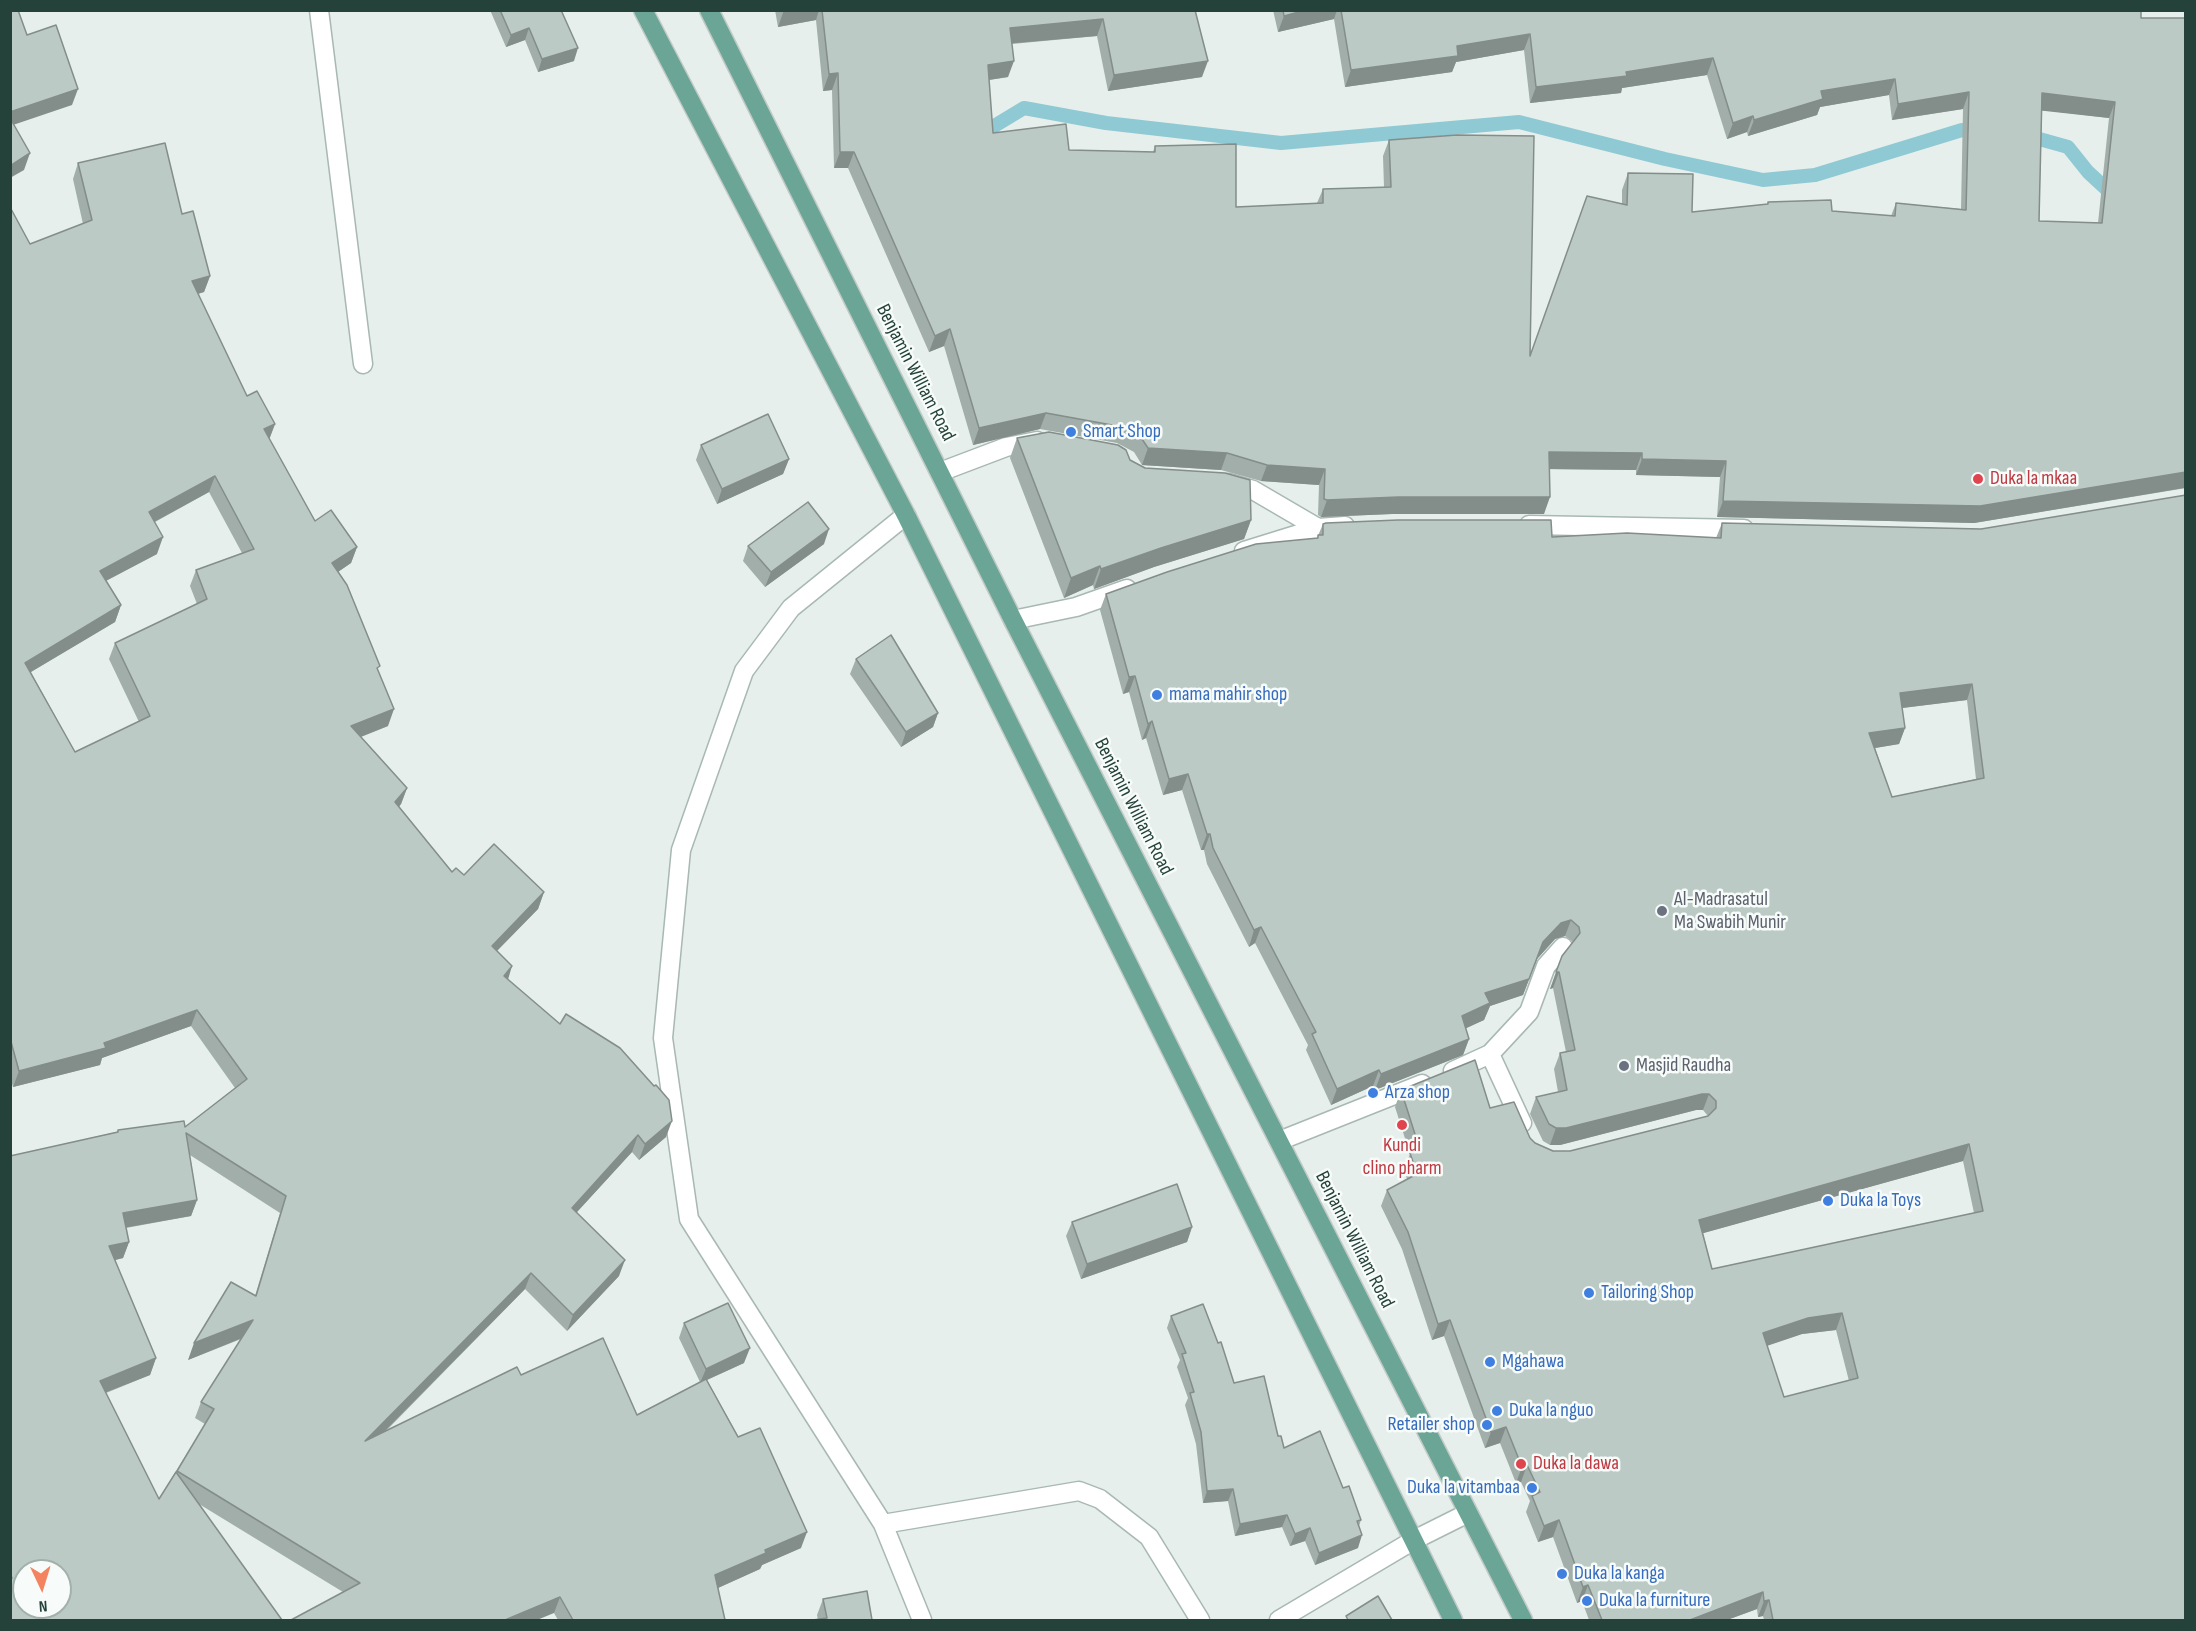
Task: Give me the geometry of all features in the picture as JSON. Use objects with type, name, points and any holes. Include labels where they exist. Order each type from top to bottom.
[{"type":"main road","points":[[643,10],[906,515],[1453,1620]]},
{"type":"main road","name":"Benjamin William Road","points":[[709,10],[1013,620],[1523,1620]]},
{"type":"street","points":[[320,10],[363,364]]},
{"type":"street","points":[[940,472],[1006,447],[1042,440],[1053,442]]},
{"type":"street","points":[[1209,480],[1254,490],[1318,528]]},
{"type":"street","points":[[906,515],[791,608],[744,671],[681,850],[663,1038],[689,1219],[883,1524],[922,1620]]},
{"type":"street","points":[[1516,525],[1759,529]]},
{"type":"street","points":[[1232,554],[1318,528],[1360,526]]},
{"type":"street","points":[[1013,620],[1076,607],[1147,581]]},
{"type":"street","points":[[1279,1141],[1464,1067],[1490,1054],[1529,1012],[1546,966],[1563,947]]},
{"type":"street","points":[[1490,1054],[1529,1138]]},
{"type":"street","points":[[883,1524],[1079,1491],[1101,1499],[1149,1537],[1200,1620]]},
{"type":"street","points":[[1279,1620],[1414,1540],[1468,1513]]},
{"type":"building","points":[[10,10],[18,10],[27,35],[56,25],[78,89],[10,112]]},
{"type":"building","points":[[500,10],[561,10],[578,48],[542,59],[529,28],[511,35]]},
{"type":"building","points":[[822,10],[1195,10],[1208,61],[1114,75],[1103,19],[1010,28],[1014,61],[988,65],[993,133],[1066,124],[1069,150],[1155,152],[1155,146],[1236,144],[1236,207],[1323,203],[1323,189],[1391,187],[1389,140],[1457,135],[1534,136],[1530,356],[1587,196],[1627,205],[1628,173],[1693,174],[1692,212],[1768,204],[1768,202],[1831,200],[1832,211],[1895,216],[1896,203],[1966,210],[1969,92],[1898,104],[1895,79],[1821,91],[1823,99],[1754,120],[1753,116],[1733,123],[1713,58],[1626,72],[1627,76],[1536,87],[1530,34],[1457,46],[1458,56],[1351,70],[1341,10],[2141,10],[2141,18],[2186,18],[2186,472],[1980,506],[1723,501],[1726,461],[1642,459],[1642,453],[1549,452],[1550,497],[1398,497],[1327,500],[1324,499],[1325,469],[1267,465],[1227,453],[1148,448],[1140,436],[1123,427],[1046,413],[979,428],[950,329],[935,336],[854,152],[840,152],[838,73],[829,74]],"holes":[[[2042,93],[2115,102],[2102,223],[2039,221]]]},
{"type":"building","points":[[1283,10],[1306,10],[1284,16]]},
{"type":"building","points":[[10,118],[30,153],[10,166]]},
{"type":"building","points":[[165,143],[182,214],[193,211],[210,276],[192,281],[247,396],[257,391],[275,424],[264,429],[315,521],[331,510],[357,547],[332,563],[347,585],[380,666],[377,668],[394,709],[351,726],[407,788],[395,802],[452,872],[456,868],[464,875],[494,844],[544,892],[492,946],[512,966],[504,976],[560,1024],[566,1014],[620,1048],[669,1100],[672,1121],[645,1144],[638,1135],[572,1208],[625,1260],[573,1315],[531,1273],[365,1441],[517,1367],[521,1375],[603,1338],[637,1415],[706,1379],[738,1437],[760,1428],[807,1532],[715,1575],[725,1620],[573,1620],[560,1597],[505,1620],[291,1620],[360,1583],[177,1471],[214,1409],[201,1402],[253,1320],[194,1343],[231,1282],[256,1296],[286,1196],[186,1133],[197,1200],[123,1213],[129,1242],[109,1246],[156,1358],[100,1381],[159,1499],[176,1472],[282,1620],[10,1620],[10,1579],[12,1578],[10,1573],[10,1156],[118,1132],[118,1130],[184,1121],[185,1127],[247,1079],[197,1010],[104,1043],[106,1048],[19,1071],[10,1038],[10,207],[30,244],[92,220],[78,163]],"holes":[[[215,476],[254,549],[196,570],[207,599],[115,643],[150,716],[75,752],[25,663],[121,605],[100,571],[163,537],[149,512]]]},
{"type":"building","points":[[768,414],[789,459],[722,489],[701,445]]},
{"type":"building","points":[[1049,432],[1118,445],[1126,450],[1130,460],[1145,468],[1225,473],[1250,480],[1251,520],[1101,569],[1100,566],[1071,578],[1017,438]]},
{"type":"building","points":[[2186,495],[2186,1620],[1773,1620],[1769,1600],[1764,1601],[1763,1592],[1690,1620],[1602,1620],[1588,1585],[1583,1587],[1559,1520],[1544,1526],[1532,1496],[1540,1492],[1527,1465],[1522,1467],[1506,1427],[1491,1432],[1450,1320],[1438,1324],[1408,1232],[1387,1190],[1417,1174],[1410,1153],[1420,1150],[1401,1090],[1475,1060],[1490,1108],[1514,1102],[1530,1138],[1535,1143],[1553,1151],[1570,1151],[1708,1116],[1716,1108],[1716,1101],[1709,1094],[1702,1094],[1566,1128],[1556,1128],[1549,1124],[1536,1097],[1567,1090],[1560,1053],[1575,1050],[1559,972],[1556,972],[1562,956],[1580,933],[1579,927],[1571,920],[1561,923],[1543,942],[1529,979],[1485,993],[1490,1003],[1462,1016],[1469,1039],[1381,1074],[1379,1070],[1337,1089],[1312,1034],[1316,1032],[1261,927],[1254,930],[1213,848],[1188,774],[1169,779],[1152,721],[1148,724],[1135,676],[1129,677],[1106,594],[1256,544],[1318,538],[1318,535],[1323,535],[1323,524],[1326,523],[1398,520],[1551,520],[1552,537],[1627,533],[1721,538],[1722,523],[1981,529]],"holes":[[[1972,684],[1984,778],[1892,797],[1869,733],[1905,728],[1900,693]],[[1969,1144],[1983,1211],[1712,1269],[1699,1220]],[[1842,1313],[1858,1378],[1784,1397],[1763,1333],[1808,1318]]]},
{"type":"building","points":[[808,502],[829,529],[771,572],[748,546]]},
{"type":"building","points":[[891,635],[938,713],[906,732],[856,659]]},
{"type":"building","points":[[1177,1184],[1192,1227],[1087,1264],[1072,1222]]},
{"type":"building","points":[[728,1303],[750,1348],[706,1369],[684,1323]]},
{"type":"building","points":[[1203,1304],[1218,1343],[1221,1342],[1234,1383],[1264,1376],[1278,1436],[1281,1436],[1284,1448],[1320,1431],[1343,1488],[1349,1486],[1361,1520],[1357,1521],[1362,1535],[1319,1553],[1310,1528],[1295,1534],[1287,1515],[1240,1524],[1233,1489],[1207,1491],[1201,1432],[1190,1393],[1194,1392],[1182,1354],[1186,1353],[1171,1316]]},
{"type":"building","points":[[867,1591],[872,1620],[813,1620],[827,1618],[823,1599]]},
{"type":"building","points":[[1378,1596],[1392,1620],[1348,1620],[1346,1616]]},
{"type":"waterway","points":[[976,137],[1024,108],[1106,123],[1281,143],[1519,122],[1665,159],[1763,180],[1815,175],[1962,130],[1979,131]]},
{"type":"waterway","points":[[2025,135],[2068,147],[2088,172],[2114,196]]},
{"type":"place","name":"Smart Shop","points":[[1071,432]]},
{"type":"place","name":"Duka la mkaa","points":[[1978,479]]},
{"type":"place","name":"mama mahir shop","points":[[1157,695]]},
{"type":"place","name":"Al-Madrasatul Ma Swabih Munir","points":[[1662,911]]},
{"type":"place","name":"Masjid Raudha","points":[[1624,1066]]},
{"type":"place","name":"Arza shop","points":[[1373,1093]]},
{"type":"place","name":"Kundi clino pharm","points":[[1402,1125]]},
{"type":"place","name":"Duka la Toys","points":[[1828,1201]]},
{"type":"place","name":"Tailoring Shop","points":[[1589,1293]]},
{"type":"place","name":"Mgahawa","points":[[1490,1362]]},
{"type":"place","name":"Duka la nguo","points":[[1497,1411]]},
{"type":"place","name":"Retailer shop","points":[[1487,1425]]},
{"type":"place","name":"Duka la dawa","points":[[1521,1464]]},
{"type":"place","name":"Duka la vitambaa","points":[[1532,1488]]},
{"type":"place","name":"Duka la kanga","points":[[1562,1574]]},
{"type":"place","name":"Duka la furniture","points":[[1587,1601]]}]
